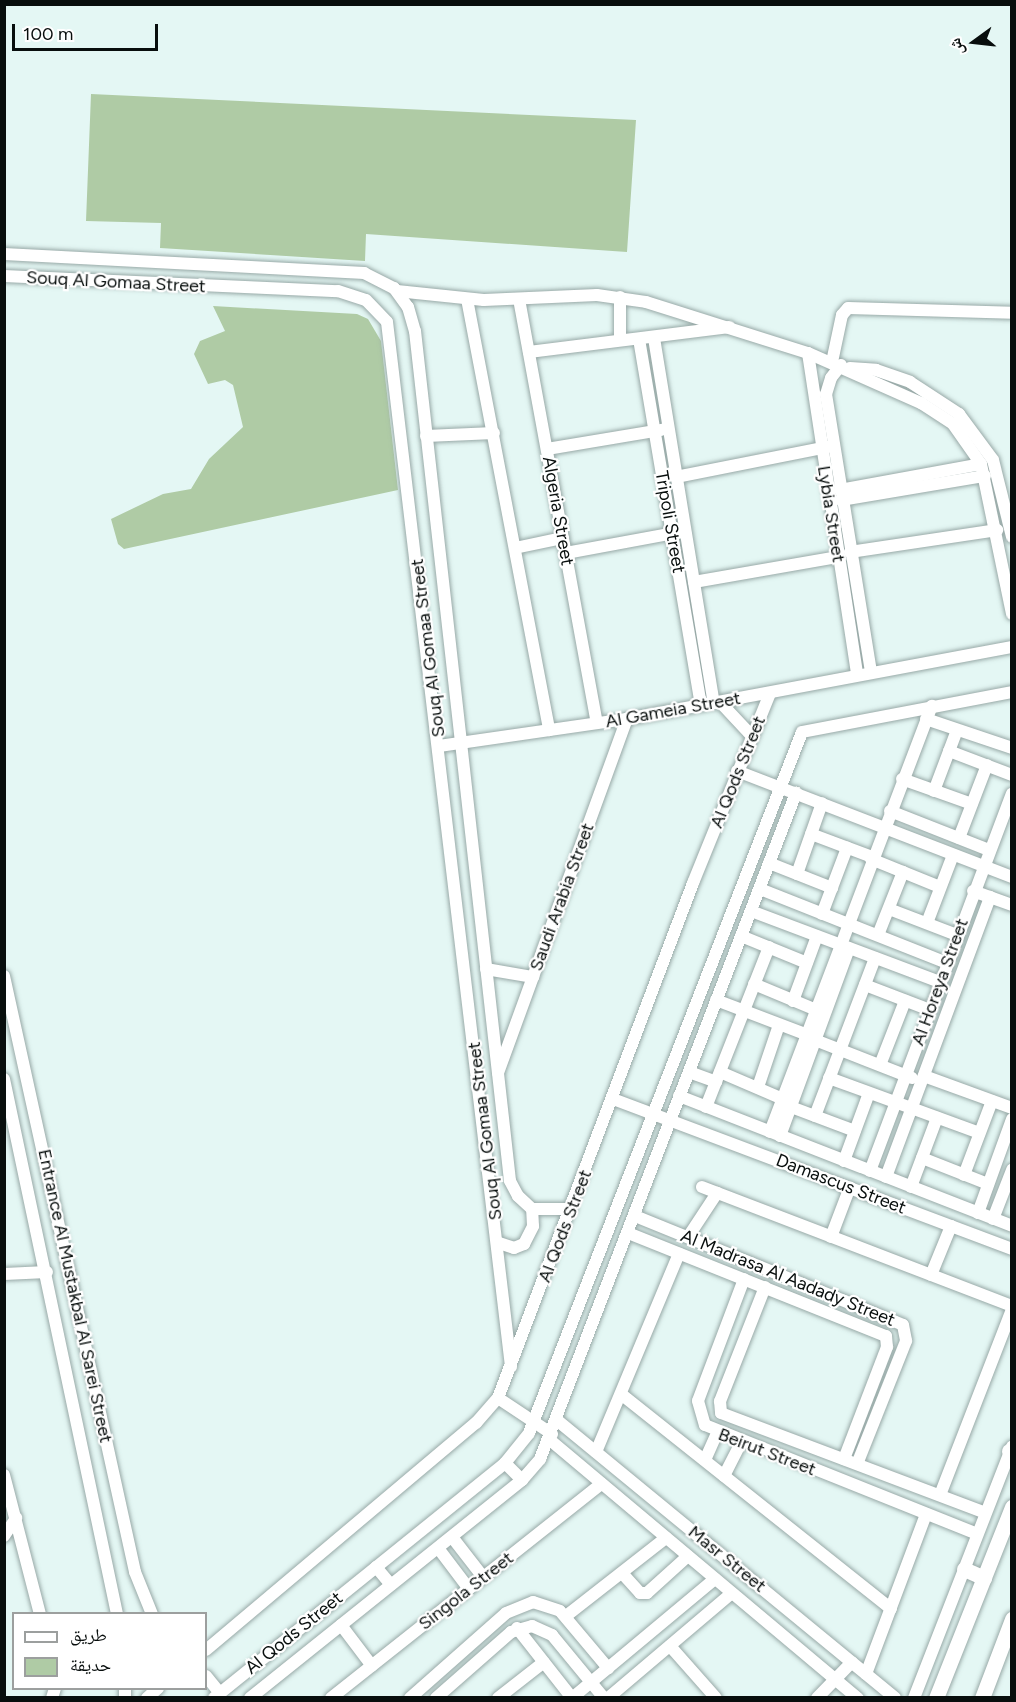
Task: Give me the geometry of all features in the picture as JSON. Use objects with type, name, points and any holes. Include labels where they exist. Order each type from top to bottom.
[{"type":"main road","points":[[936,1698],[984,1578],[1006,1535],[1011,1507]]},
{"type":"main road","points":[[964,1569],[984,1578]]},
{"type":"main road","points":[[982,1698],[1011,1619]]},
{"type":"street","name":"Souq Al Gomaa Street","points":[[4,254],[364,273],[397,291],[413,319],[510,1181],[524,1204],[532,1209],[571,1209]]},
{"type":"street","name":"Souq Al Gomaa Street","points":[[4,276],[338,291],[366,300],[383,316],[391,337],[411,497],[499,1243],[511,1367]]},
{"type":"street","points":[[397,291],[467,299],[620,297],[729,327],[808,353],[841,365],[921,403],[953,424],[983,470],[997,530],[1011,614]]},
{"type":"street","points":[[620,297],[620,339]]},
{"type":"street","points":[[467,299],[549,730]]},
{"type":"street","name":"Algeria Street","points":[[519,299],[597,723]]},
{"type":"street","name":"Lybia Street","points":[[871,672],[841,495],[826,447],[826,394],[831,378],[841,365],[842,315],[848,308],[1011,313]]},
{"type":"street","points":[[529,352],[729,327]]},
{"type":"street","name":"Tripoli Street","points":[[654,338],[694,582],[717,702]]},
{"type":"street","name":"Tripoli Street","points":[[639,339],[701,705]]},
{"type":"street","name":"Lybia Street","points":[[808,353],[826,447],[837,557],[857,674]]},
{"type":"street","points":[[841,365],[884,372],[927,392],[973,429],[1006,479],[1011,537]]},
{"type":"street","points":[[921,403],[927,392]]},
{"type":"street","points":[[547,449],[668,429]]},
{"type":"street","points":[[426,436],[494,433]]},
{"type":"street","points":[[676,477],[826,447]]},
{"type":"street","points":[[841,495],[983,470]]},
{"type":"street","points":[[411,497],[432,496]]},
{"type":"street","points":[[993,513],[1008,504]]},
{"type":"street","points":[[566,553],[686,530]]},
{"type":"street","points":[[850,552],[997,530]]},
{"type":"street","points":[[514,548],[563,538]]},
{"type":"street","points":[[694,582],[837,557]]},
{"type":"street","points":[[841,578],[854,576]]},
{"type":"street","points":[[691,646],[705,643]]},
{"type":"street","name":"Al Gameia Street","points":[[440,746],[627,718],[1011,647]]},
{"type":"street","points":[[780,787],[805,730],[1011,692]]},
{"type":"street","name":"Al Qods Street","points":[[207,1649],[476,1423],[498,1398],[737,771],[771,693]]},
{"type":"street","points":[[717,702],[751,735]]},
{"type":"street","points":[[775,1134],[844,946],[846,923],[932,706]]},
{"type":"street","name":"Saudi Arabia Street","points":[[498,1075],[627,718]]},
{"type":"street","points":[[926,719],[1011,748]]},
{"type":"street","points":[[934,790],[957,730]]},
{"type":"street","points":[[949,751],[1011,775]]},
{"type":"street","points":[[959,838],[987,765]]},
{"type":"street","points":[[737,771],[1011,878]]},
{"type":"street","points":[[902,779],[972,804]]},
{"type":"street","name":"Al Qods Street","points":[[217,1695],[505,1463],[536,1422],[652,1113],[780,787]]},
{"type":"street","points":[[250,1698],[522,1480],[551,1437],[670,1119],[796,793]]},
{"type":"street","name":"Al Horeya Street","points":[[870,1171],[973,891],[1011,797]]},
{"type":"street","points":[[797,874],[822,803]]},
{"type":"street","points":[[890,811],[989,850]]},
{"type":"street","points":[[811,834],[940,887]]},
{"type":"street","points":[[822,914],[847,848]]},
{"type":"street","points":[[927,923],[953,855]]},
{"type":"street","points":[[769,863],[832,888]]},
{"type":"street","points":[[878,935],[903,872]]},
{"type":"street","points":[[760,889],[947,963]]},
{"type":"street","points":[[973,891],[1011,905]]},
{"type":"street","points":[[738,896],[752,907],[817,936],[940,982]]},
{"type":"street","name":"Al Horeya Street","points":[[886,1177],[990,897]]},
{"type":"street","points":[[889,909],[957,935]]},
{"type":"street","points":[[741,936],[807,963]]},
{"type":"street","points":[[793,1000],[817,936]]},
{"type":"street","points":[[810,1037],[814,1009],[844,946]]},
{"type":"street","points":[[706,1107],[769,947]]},
{"type":"street","points":[[815,1116],[875,958]]},
{"type":"street","points":[[486,969],[533,977]]},
{"type":"street","name":"Entrance Al Mustakbal Al Sarei Street","points":[[4,976],[135,1572],[151,1612]]},
{"type":"street","points":[[754,984],[814,1009]]},
{"type":"street","points":[[865,985],[905,1001],[942,1027]]},
{"type":"street","points":[[716,1000],[906,1075],[1011,1108]]},
{"type":"street","points":[[880,1065],[905,1001]]},
{"type":"street","points":[[758,1087],[780,1025]]},
{"type":"street","points":[[688,1072],[758,1087],[815,1116],[855,1131]]},
{"type":"street","points":[[829,1078],[980,1133]]},
{"type":"street","name":"Entrance Al Mustakbal Al Sarei Street","points":[[4,1079],[47,1272],[117,1612]]},
{"type":"street","points":[[844,1161],[869,1093]]},
{"type":"street","name":"Damascus Street","points":[[679,1096],[1011,1226]]},
{"type":"street","name":"Damascus Street","points":[[613,1099],[1011,1249]]},
{"type":"street","points":[[964,1175],[992,1101]]},
{"type":"street","points":[[911,1187],[937,1118]]},
{"type":"street","points":[[978,1213],[1011,1119]]},
{"type":"street","points":[[922,1158],[988,1184]]},
{"type":"street","points":[[993,1219],[1011,1170]]},
{"type":"street","points":[[702,1187],[1011,1308],[940,1495]]},
{"type":"street","points":[[831,1237],[850,1187]]},
{"type":"street","points":[[688,1237],[717,1193]]},
{"type":"street","points":[[936,1220],[944,1199]]},
{"type":"street","points":[[499,1243],[514,1248],[524,1244],[533,1226],[532,1209]]},
{"type":"street","name":"Al Madrasa Al Aadady Street","points":[[635,1216],[903,1325],[906,1341],[857,1464]]},
{"type":"street","points":[[931,1275],[951,1226]]},
{"type":"street","name":"Al Madrasa Al Aadady Street","points":[[628,1233],[883,1333],[888,1339],[844,1459]]},
{"type":"street","points":[[596,1452],[680,1254]]},
{"type":"street","points":[[4,1274],[47,1272]]},
{"type":"street","name":"Beirut Street","points":[[744,1279],[699,1401],[700,1418],[717,1433],[977,1534]]},
{"type":"street","name":"Beirut Street","points":[[765,1287],[719,1405],[725,1415],[985,1513]]},
{"type":"street","points":[[621,1394],[891,1609]]},
{"type":"street","name":"Masr Street","points":[[498,1398],[536,1422],[601,1484],[858,1698]]},
{"type":"street","name":"Masr Street","points":[[558,1421],[895,1698]]},
{"type":"street","points":[[759,1449],[766,1431]]},
{"type":"street","points":[[705,1460],[717,1433]]},
{"type":"street","points":[[724,1476],[741,1442]]},
{"type":"street","points":[[914,1698],[1011,1450]]},
{"type":"street","points":[[817,1472],[825,1452]]},
{"type":"street","points":[[505,1463],[522,1480]]},
{"type":"street","points":[[5,1477],[40,1612]]},
{"type":"street","name":"Singola Street","points":[[332,1698],[601,1484]]},
{"type":"street","points":[[866,1674],[891,1609],[923,1513],[927,1490]]},
{"type":"street","points":[[4,1536],[16,1518]]},
{"type":"street","points":[[452,1537],[483,1577]]},
{"type":"street","points":[[566,1616],[666,1538]]},
{"type":"street","points":[[438,1548],[469,1589]]},
{"type":"street","points":[[622,1573],[640,1593],[647,1593],[688,1556]]},
{"type":"street","points":[[376,1567],[391,1585]]},
{"type":"street","points":[[517,1628],[572,1698],[715,1579]]},
{"type":"street","points":[[436,1698],[517,1628],[532,1626],[552,1635],[606,1698],[732,1593]]},
{"type":"street","points":[[410,1698],[514,1607],[542,1602],[566,1616],[608,1668]]},
{"type":"street","points":[[341,1625],[372,1666]]},
{"type":"street","points":[[670,1646],[716,1698]]},
{"type":"street","points":[[498,1698],[544,1662]]},
{"type":"street","points":[[818,1698],[852,1662]]},
{"type":"street","points":[[207,1678],[217,1695]]},
{"type":"green space","points":[[91,94],[636,120],[627,252],[366,234],[365,261],[160,248],[161,223],[86,221]]},
{"type":"green space","points":[[213,306],[357,314],[368,319],[381,341],[398,490],[124,549],[118,544],[111,519],[163,494],[191,489],[209,459],[243,427],[233,385],[225,380],[208,384],[194,354],[200,341],[225,331]]}]
